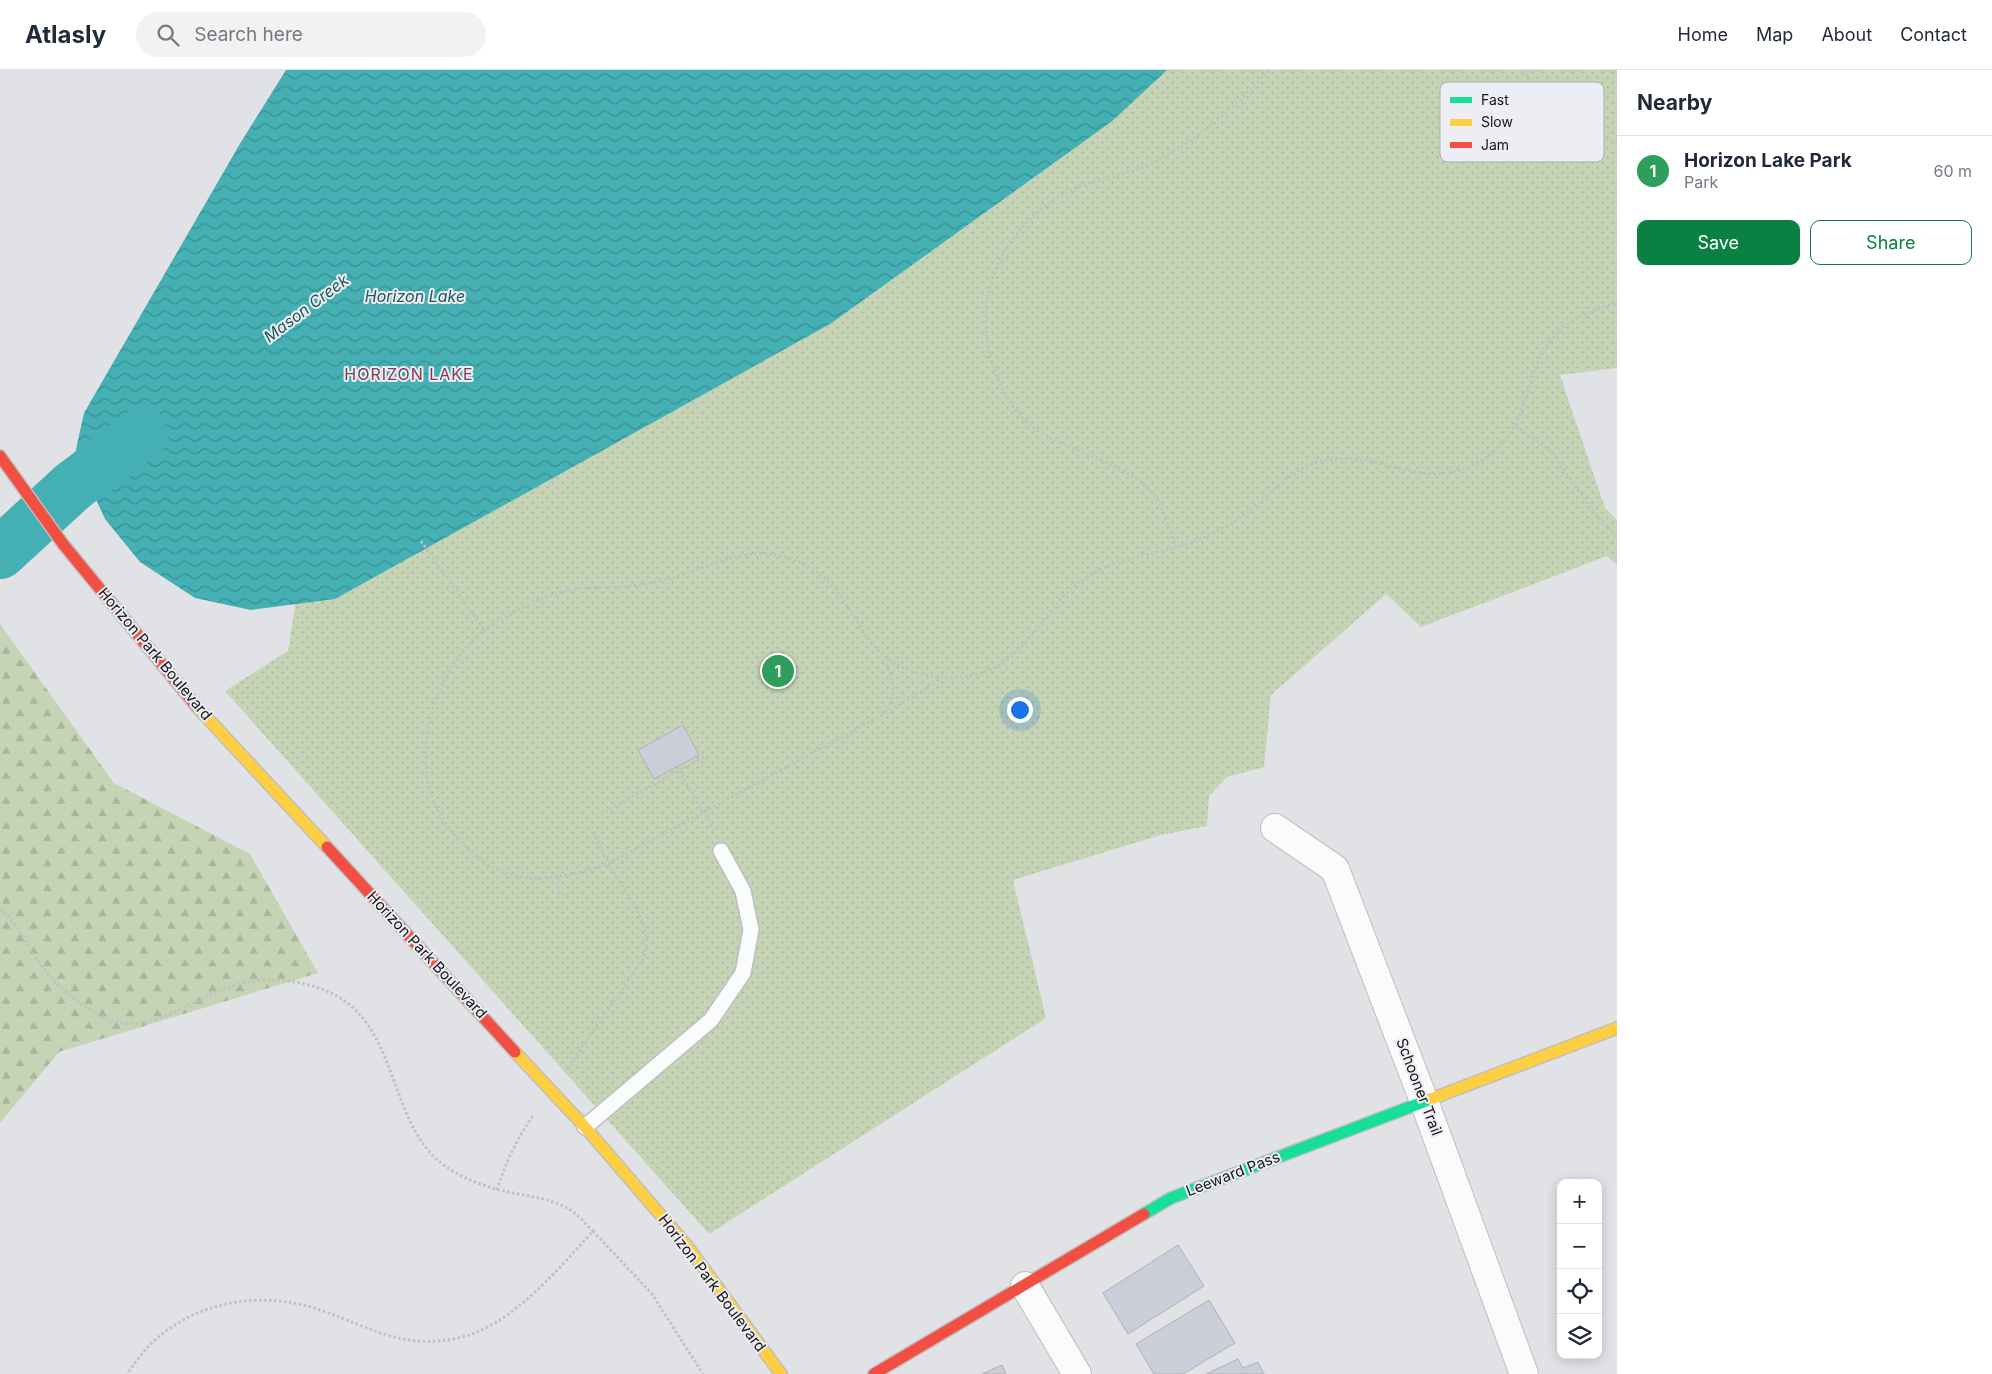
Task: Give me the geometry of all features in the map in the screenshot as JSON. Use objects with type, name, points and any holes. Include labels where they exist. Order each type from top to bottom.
[{"type":"street","name":"Horizon Park Boulevard","points":[[0,456],[63,544],[190,699],[585,1128],[688,1247],[781,1374]]},
{"type":"street","name":"Schooner Trail","points":[[1275,828],[1335,869],[1424,1101],[1524,1374]]},
{"type":"street","name":"Leeward Pass","points":[[874,1374],[1171,1198],[1617,1028]]},
{"type":"street","points":[[1025,1286],[1076,1374]]},
{"type":"lane","points":[[585,1128],[711,1020],[743,973],[751,930],[743,891],[721,851]]},
{"type":"path","points":[[1176,548],[1162,509],[1142,482],[1039,431],[1013,406],[992,365],[986,336],[985,306],[991,279],[1004,254],[1016,234],[1033,216],[1069,191],[1150,164],[1191,141],[1234,108],[1269,70]]},
{"type":"path","points":[[1522,70],[1533,82]]},
{"type":"path","points":[[1604,138],[1617,143]]},
{"type":"path","points":[[885,660],[912,672],[941,679],[972,676],[995,668],[1018,653],[1079,582],[1094,572],[1131,557],[1190,544],[1234,522],[1282,482],[1309,466],[1334,458],[1359,458],[1424,475],[1454,473],[1491,454],[1516,426],[1539,355],[1558,331],[1588,312],[1617,304]]},
{"type":"path","points":[[1516,426],[1552,452],[1594,513],[1617,537]]},
{"type":"path","points":[[421,541],[485,631]]},
{"type":"path","points":[[884,714],[891,704],[894,690],[892,678],[885,660],[856,623],[843,598],[826,579],[800,563],[774,556],[748,554],[729,557],[664,580],[618,587],[564,591],[524,607],[485,631],[461,652],[437,696],[425,747],[430,791],[439,812],[458,839],[478,859],[507,874],[547,878],[579,873],[608,864],[884,714],[941,679]]},
{"type":"path","points":[[601,814],[704,756]]},
{"type":"path","points":[[679,771],[702,812]]},
{"type":"path","points":[[566,1070],[634,973],[647,949],[646,934],[639,916],[608,864],[594,832]]},
{"type":"path","points":[[557,877],[559,894],[568,894]]},
{"type":"path","points":[[0,909],[18,930],[34,955],[58,985],[83,1006],[115,1023],[130,1025],[146,1022],[232,986],[255,982],[282,980],[301,983],[321,989],[343,999],[355,1008],[371,1027],[414,1130],[428,1151],[456,1174],[497,1190],[556,1203],[569,1209],[593,1231],[652,1294],[703,1374]]},
{"type":"path","points":[[497,1190],[505,1163],[514,1144],[537,1109]]},
{"type":"path","points":[[127,1374],[146,1350],[172,1327],[195,1314],[237,1302],[258,1299],[292,1302],[315,1308],[396,1339],[457,1339],[498,1320],[517,1307],[593,1231]]},
{"type":"green space","points":[[987,70],[1617,70],[1617,368],[1560,375],[1605,508],[1617,520],[1617,565],[1607,556],[1421,627],[1386,594],[1271,695],[1264,767],[1227,777],[1209,796],[1207,826],[1161,835],[1013,880],[1046,1018],[709,1234],[225,691],[288,651],[302,563]]},
{"type":"green space","points":[[0,624],[114,783],[250,854],[318,973],[59,1052],[0,1123]]},
{"type":"water","name":"Horizon Lake","points":[[286,70],[1167,70],[1111,122],[830,324],[335,599],[251,610],[195,598],[140,562],[105,519],[75,454],[84,413],[241,142]]},
{"type":"building","points":[[683,725],[699,755],[654,779],[638,750]]},
{"type":"building","points":[[1178,1245],[1204,1286],[1128,1334],[1103,1293]]},
{"type":"building","points":[[1209,1300],[1235,1343],[1183,1374],[1154,1374],[1136,1344]]},
{"type":"building","points":[[1238,1359],[1243,1368],[1258,1362],[1264,1374],[1206,1374]]},
{"type":"building","points":[[1002,1365],[1006,1374],[982,1374]]},
{"type":"waterway","name":"Mason Creek","points":[[0,553],[73,486],[142,434]]},
{"type":"traffic: fast","points":[[1144,1214],[1171,1198],[1431,1099]]},
{"type":"traffic: slow","points":[[197,707],[327,847]]},
{"type":"traffic: slow","points":[[1431,1099],[1617,1028]]},
{"type":"traffic: slow","points":[[515,1052],[585,1127],[688,1247],[781,1374]]},
{"type":"traffic: jam","points":[[0,456],[63,544],[197,707]]},
{"type":"traffic: jam","points":[[327,847],[515,1052]]},
{"type":"traffic: jam","points":[[874,1374],[1144,1214]]},
{"type":"place","name":"Horizon Lake Park","points":[[778,671]]},
{"type":"district","name":"HORIZON LAKE","points":[[409,374]]}]
